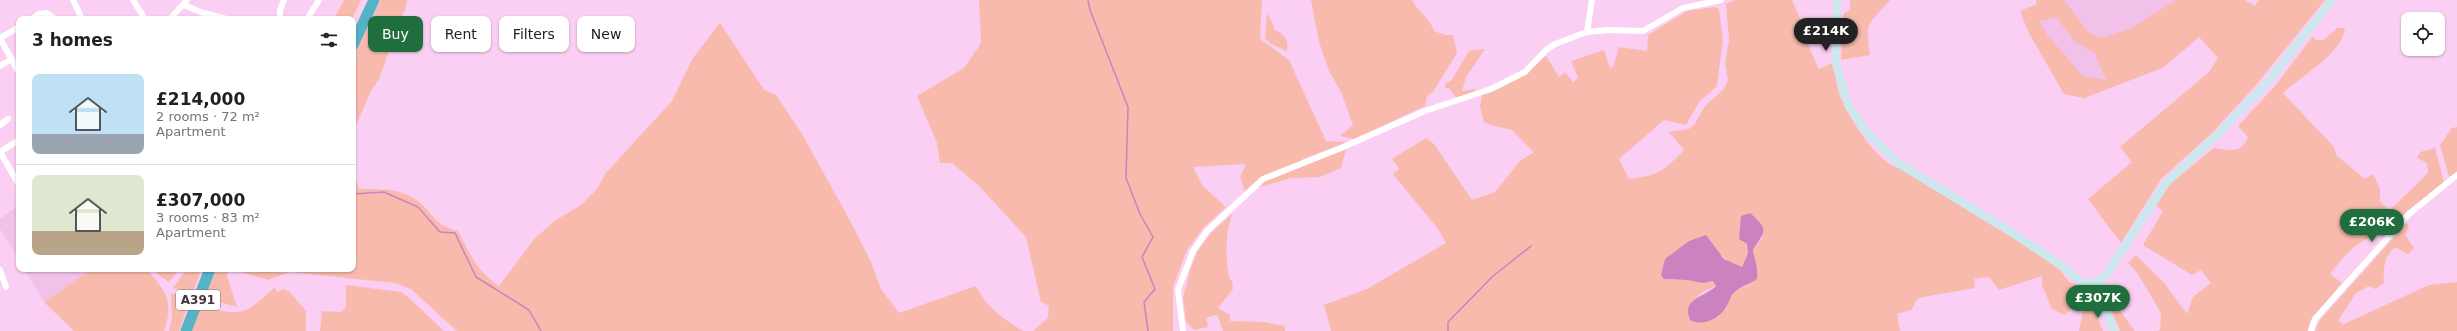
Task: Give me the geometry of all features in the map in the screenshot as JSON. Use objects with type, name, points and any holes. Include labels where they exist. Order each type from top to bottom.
[{"type":"highway","points":[[356,39],[374,0]]},
{"type":"highway","name":"A391","points":[[186,331],[209,272]]},
{"type":"street","points":[[73,0],[81,16]]},
{"type":"street","points":[[133,0],[143,16]]},
{"type":"street","points":[[280,16],[280,10],[284,0]]},
{"type":"street","points":[[309,16],[319,0]]},
{"type":"street","points":[[1587,32],[1592,0]]},
{"type":"street","points":[[1183,331],[1178,290],[1193,251],[1207,231],[1263,179],[1341,148],[1425,111],[1491,89],[1525,72],[1546,50],[1555,44],[1587,32],[1610,30],[1643,31],[1683,8],[1721,0]]},
{"type":"street","points":[[1837,0],[1836,64],[1848,105],[1873,139],[1898,163],[2065,268],[2085,285]]},
{"type":"street","points":[[2098,283],[2108,272],[2166,183],[2218,134],[2267,83],[2332,0]]},
{"type":"street","points":[[173,16],[186,2],[203,13],[215,16]]},
{"type":"street","points":[[37,16],[47,13],[51,16]]},
{"type":"street","points":[[16,29],[0,38],[16,67]]},
{"type":"street","points":[[0,66],[12,59]]},
{"type":"street","points":[[2,126],[8,120]]},
{"type":"street","points":[[14,140],[0,152],[16,180]]},
{"type":"street","points":[[2311,331],[2315,319],[2409,214],[2457,174]]},
{"type":"street","points":[[0,270],[6,287]]},
{"type":"street","points":[[2085,285],[2094,281],[2102,288],[2100,298],[2115,331]]},
{"type":"street","points":[[2085,285],[2084,294],[2086,298],[2091,300],[2100,298]]},
{"type":"shaded area","points":[[344,0],[361,0],[353,16],[336,16]]},
{"type":"shaded area","points":[[381,0],[407,0],[402,16],[373,16]]},
{"type":"shaded area","points":[[979,0],[1262,0],[1260,39],[1289,60],[1326,141],[1347,142],[1261,177],[1245,191],[1240,177],[1246,164],[1193,167],[1202,185],[1226,207],[1204,227],[1187,250],[1173,287],[1173,331],[1033,331],[1048,318],[1049,306],[1041,302],[1026,237],[979,186],[952,163],[940,163],[937,143],[917,96],[964,68],[981,43]]},
{"type":"shaded area","points":[[1311,0],[1412,0],[1430,22],[1434,31],[1445,35],[1453,35],[1457,53],[1433,92],[1427,96],[1425,106],[1354,139],[1340,136],[1353,125],[1341,92],[1329,71],[1319,42]]},
{"type":"shaded area","points":[[1735,0],[1792,0],[1803,26],[1801,29],[1819,69],[1833,63],[1840,96],[1857,128],[1874,150],[1893,166],[1903,169],[2010,235],[2059,269],[2069,282],[2078,285],[2082,297],[2065,315],[2052,309],[2042,285],[2042,276],[1999,290],[1989,277],[1974,279],[1975,288],[1918,298],[1911,310],[1897,314],[1900,331],[1331,331],[1324,305],[1367,289],[1446,243],[1438,229],[1393,174],[1399,169],[1392,159],[1426,138],[1434,144],[1472,200],[1495,192],[1520,161],[1534,152],[1512,130],[1490,125],[1484,122],[1480,107],[1482,95],[1527,73],[1546,56],[1559,77],[1565,72],[1573,82],[1578,78],[1571,61],[1604,50],[1610,68],[1613,67],[1619,47],[1647,51],[1648,35],[1687,11],[1715,7],[1719,9],[1723,39],[1717,86],[1699,102],[1686,125],[1664,120],[1619,159],[1629,179],[1654,174],[1665,168],[1684,150],[1669,132],[1689,129],[1694,125],[1705,106],[1724,89],[1728,80],[1725,63],[1729,40],[1726,4]],"holes":[[[1763,237],[1753,250],[1754,264],[1758,272],[1750,284],[1734,292],[1720,313],[1691,302],[1703,292],[1716,286],[1713,281],[1703,283],[1687,280],[1670,280],[1661,275],[1665,259],[1719,253],[1733,265],[1742,267],[1748,253],[1747,244],[1741,242]]]},
{"type":"shaded area","points":[[1850,0],[1890,0],[1873,19],[1868,29],[1870,55],[1841,60],[1844,13],[1850,10]]},
{"type":"shaded area","points":[[2036,0],[2235,0],[2204,32],[2163,68],[2084,98],[2064,94],[2028,31],[2020,11],[2037,4]]},
{"type":"shaded area","points":[[2036,0],[2064,0],[2088,32],[2101,38],[2130,29],[2176,0],[2245,0],[2255,6],[2259,0],[2325,0],[2256,85],[2212,133],[2161,179],[2121,243],[2088,199],[2132,162],[2120,147],[2209,72],[2218,58],[2199,37],[2164,67],[2084,98],[2064,94],[2028,31],[2020,11],[2037,4]],"holes":[[[2056,17],[2075,42],[2094,52],[2106,80],[2083,76],[2048,36],[2039,21]]]},
{"type":"shaded area","points":[[1267,12],[1275,30],[1286,38],[1287,51],[1271,44],[1265,38]]},
{"type":"shaded area","points":[[720,23],[764,90],[776,95],[802,134],[871,262],[881,289],[899,313],[976,286],[990,307],[1023,331],[457,331],[411,289],[395,283],[290,272],[356,272],[356,179],[359,189],[397,191],[418,201],[435,219],[443,225],[458,231],[470,255],[480,269],[499,286],[535,238],[556,220],[581,205],[597,189],[605,174],[672,101],[693,58]]},
{"type":"shaded area","points":[[368,26],[368,52],[389,52],[379,79],[371,91],[356,125],[356,51]]},
{"type":"shaded area","points":[[2338,28],[2345,28],[2337,46],[2320,64],[2283,93],[2334,147],[2336,155],[2365,179],[2373,174],[2380,189],[2380,201],[2389,211],[2428,173],[2427,163],[2417,158],[2420,152],[2435,148],[2444,182],[2406,212],[2385,236],[2368,239],[2347,253],[2330,274],[2342,283],[2312,318],[2307,331],[2157,331],[2160,330],[2161,313],[2138,274],[2128,263],[2136,255],[2165,284],[2187,314],[2193,297],[2211,283],[2201,270],[2192,275],[2143,245],[2163,211],[2156,206],[2169,185],[2214,148],[2234,150],[2242,146],[2248,137],[2238,126],[2276,85],[2313,36],[2316,40],[2323,40]]},
{"type":"shaded area","points":[[1485,49],[1466,77],[1462,91],[1474,89],[1476,91],[1459,98],[1455,96],[1449,88],[1445,88],[1445,84],[1451,81],[1469,51]]},
{"type":"shaded area","points":[[2457,127],[2457,175],[2449,176],[2440,145],[2452,128]]},
{"type":"shaded area","points":[[1346,149],[1341,168],[1320,177],[1291,178],[1257,188],[1265,180]]},
{"type":"shaded area","points":[[16,207],[16,255],[0,229],[0,219]]},
{"type":"shaded area","points":[[1233,213],[1228,228],[1227,255],[1228,272],[1230,280],[1232,280],[1233,289],[1218,308],[1230,315],[1230,321],[1263,322],[1285,326],[1285,331],[1223,331],[1218,316],[1214,315],[1206,318],[1208,327],[1194,330],[1186,322],[1183,298],[1197,252],[1211,233]]},
{"type":"shaded area","points":[[1750,213],[1761,224],[1764,231],[1753,250],[1757,268],[1757,279],[1734,293],[1723,311],[1715,318],[1710,321],[1700,323],[1690,320],[1688,313],[1691,302],[1716,286],[1713,281],[1703,283],[1687,280],[1664,279],[1661,275],[1665,259],[1689,241],[1706,235],[1724,259],[1742,267],[1748,253],[1747,244],[1739,239],[1741,216]]},
{"type":"shaded area","points":[[2407,223],[2409,227],[2405,235],[2414,248],[2408,254],[2395,247],[2386,259],[2384,283],[2375,289],[2369,286],[2356,293],[2339,319],[2339,322],[2344,324],[2429,285],[2457,282],[2457,331],[2315,331],[2320,320]]},
{"type":"shaded area","points":[[26,272],[88,272],[44,302]]},
{"type":"shaded area","points":[[88,272],[149,272],[163,290],[169,312],[164,331],[74,331],[44,302]]},
{"type":"shaded area","points":[[157,272],[177,272],[169,282],[157,274]]},
{"type":"shaded area","points":[[185,272],[200,272],[192,295],[173,288]]},
{"type":"shaded area","points":[[215,272],[228,272],[227,276],[237,307],[204,298]]},
{"type":"shaded area","points":[[241,272],[290,272],[268,280]]},
{"type":"shaded area","points":[[346,285],[401,292],[444,331],[320,331],[322,311],[341,312],[346,307]]},
{"type":"shaded area","points":[[275,287],[277,292],[283,289],[290,292],[306,311],[306,331],[191,331],[200,305],[225,311],[241,311],[256,304]]},
{"type":"shaded area","points":[[171,293],[190,300],[179,331],[169,331],[172,318]]},
{"type":"shaded area","points":[[2108,302],[2117,307],[2135,331],[2120,331]]},
{"type":"shaded area","points":[[2093,307],[2103,331],[2079,331],[2083,310]]},
{"type":"waterway","points":[[1088,0],[1090,10],[1128,107],[1126,178],[1140,214],[1153,237],[1142,257],[1155,289],[1144,302],[1148,331]]},
{"type":"waterway","points":[[356,194],[384,192],[418,207],[440,232],[455,233],[476,277],[529,310],[541,331]]},
{"type":"waterway","points":[[1448,331],[1448,322],[1493,276],[1531,246]]}]
